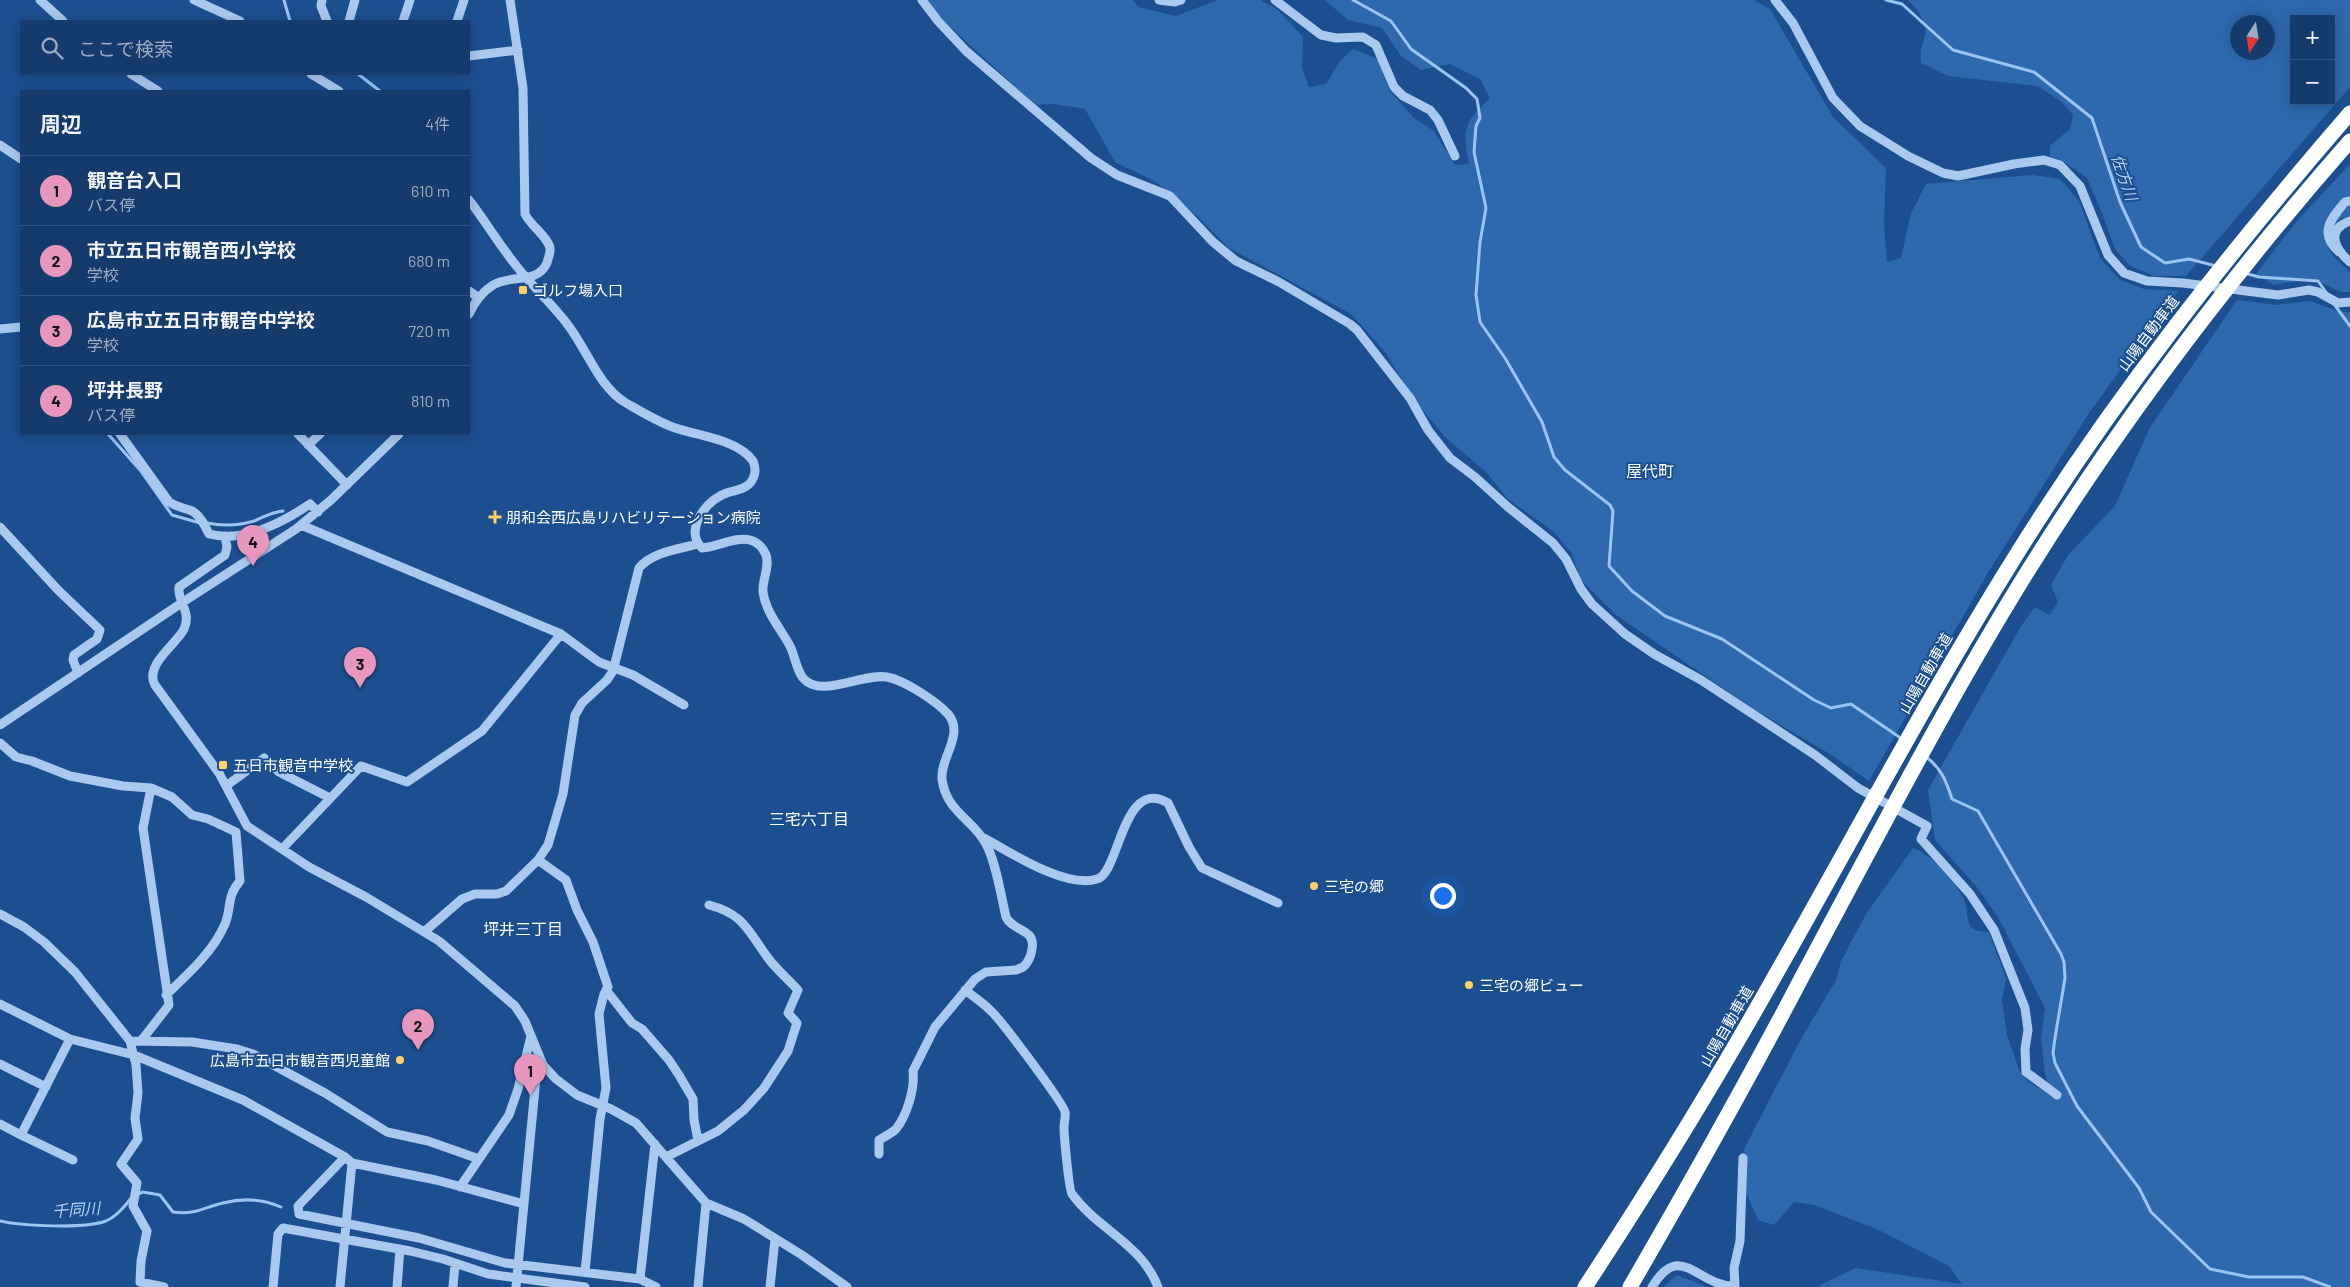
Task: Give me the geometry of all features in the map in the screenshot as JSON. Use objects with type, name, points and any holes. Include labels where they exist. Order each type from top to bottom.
[{"type":"highway","name":"山陽自動車道","points":[[1585,1287],[1649,1190],[1712,1086],[1964,641],[2056,492],[2120,399],[2273,202],[2350,113]]},
{"type":"highway","points":[[1630,1287],[1732,1107],[1976,657],[2032,565],[2136,411],[2218,299],[2290,210],[2350,141]]},
{"type":"street","points":[[40,0],[62,20]]},
{"type":"street","points":[[194,0],[238,20]]},
{"type":"street","points":[[322,0],[321,6],[327,20]]},
{"type":"street","points":[[349,20],[355,0]]},
{"type":"street","points":[[403,20],[410,0]]},
{"type":"street","points":[[458,20],[464,0]]},
{"type":"street","points":[[470,312],[479,298],[498,282],[537,275],[544,269],[550,251],[548,242],[531,224],[525,214],[522,88],[510,0]]},
{"type":"street","points":[[922,0],[941,25],[966,51],[1091,158],[1117,174],[1170,196],[1213,242],[1236,261],[1279,282],[1358,330],[1410,398],[1442,449],[1553,543],[1566,559],[1580,589],[1592,604],[1625,634],[1654,654],[1701,680],[1815,755],[1858,788],[1927,826],[1921,839],[1970,894],[1994,930],[2025,1008],[2028,1030],[2025,1049],[2026,1072],[2057,1095]]},
{"type":"street","points":[[1159,0],[1175,2],[1181,0]]},
{"type":"street","points":[[1276,0],[1321,35],[1336,38],[1363,37],[1376,45],[1394,87],[1403,96],[1430,110],[1438,120],[1455,156]]},
{"type":"street","points":[[1774,0],[1793,23],[1833,98],[1860,126],[1908,156],[1943,173],[1958,176],[2014,164],[2044,160],[2060,165],[2080,186],[2108,255],[2124,273],[2147,281],[2183,283],[2278,295],[2309,290],[2318,292],[2338,303],[2350,302]]},
{"type":"street","points":[[470,56],[518,50]]},
{"type":"street","points":[[134,75],[156,90]]},
{"type":"street","points":[[313,75],[338,90]]},
{"type":"street","points":[[0,145],[20,158]]},
{"type":"street","points":[[2350,200],[2345,202],[2328,226],[2329,242],[2350,262]]},
{"type":"street","points":[[470,201],[526,278],[567,322],[602,378],[620,399],[671,426],[725,442],[740,450],[752,460],[755,472],[750,483],[742,490],[717,498],[697,519],[695,528],[698,544],[702,548],[716,547],[748,539],[763,549],[767,559],[762,584],[767,606],[791,648],[802,677],[808,682],[824,687],[868,677],[888,677],[928,698],[948,714],[953,724],[954,733],[942,771],[949,800],[958,814],[982,837],[988,846],[1008,921],[1030,934],[1033,944],[1030,957],[1024,967],[1016,970],[980,974],[935,1027],[914,1072],[914,1080],[907,1106],[895,1130],[879,1140],[879,1154]]},
{"type":"street","points":[[2339,252],[2335,243],[2336,232],[2341,225],[2350,222]]},
{"type":"street","points":[[470,292],[479,298]]},
{"type":"street","points":[[0,329],[20,328]]},
{"type":"street","points":[[121,435],[169,502],[179,508],[191,510],[197,515],[209,534],[237,536],[281,521],[310,504],[318,512]]},
{"type":"street","points":[[299,435],[347,485]]},
{"type":"street","points":[[308,445],[319,435]]},
{"type":"street","points":[[0,725],[183,602],[301,526],[347,485],[397,435]]},
{"type":"street","points":[[301,526],[561,634],[607,667],[615,667],[633,674],[684,705]]},
{"type":"street","points":[[0,527],[58,590],[100,630],[97,638],[74,654],[74,663],[78,673]]},
{"type":"street","points":[[225,536],[227,551],[225,555],[179,588],[179,593],[186,610],[184,628],[155,667],[152,676],[215,766],[246,826],[309,867],[366,897],[439,941],[506,996],[515,1006],[531,1036],[538,1056],[548,1072],[577,1095],[636,1123],[706,1203],[744,1219],[802,1254],[846,1287]]},
{"type":"street","points":[[424,932],[462,899],[475,894],[497,894],[506,891],[538,860],[548,845],[563,794],[575,715],[582,703],[607,680],[615,667],[639,568],[644,562],[664,553],[698,544]]},
{"type":"street","points":[[282,849],[361,766],[407,782],[482,731],[561,634]]},
{"type":"street","points":[[0,743],[18,758],[32,761],[70,776],[123,786],[151,788],[172,797],[192,815],[208,819],[236,832]]},
{"type":"street","points":[[226,786],[264,758],[278,772],[330,798]]},
{"type":"street","points":[[141,1041],[168,1005],[143,828],[151,788]]},
{"type":"street","points":[[982,837],[1022,860],[1058,874],[1075,879],[1096,880],[1106,872],[1132,811],[1146,801],[1162,799],[1168,802],[1189,848],[1202,868],[1278,903]]},
{"type":"street","points":[[236,832],[246,826]]},
{"type":"street","points":[[166,995],[209,951],[226,923],[230,897],[233,889],[240,881],[236,832]]},
{"type":"street","points":[[538,860],[566,880],[577,910],[593,942],[594,950],[608,987],[599,1014],[606,1080],[585,1272]]},
{"type":"street","points":[[666,1157],[718,1131],[754,1099],[788,1051],[797,1023],[788,1013],[798,990],[769,959],[745,923],[732,913],[709,905]]},
{"type":"street","points":[[0,914],[24,927],[44,942],[76,972],[130,1041],[134,1055],[138,1093],[135,1118],[138,1139],[121,1164],[137,1183],[133,1206],[147,1231],[141,1262],[140,1282],[164,1287]]},
{"type":"street","points":[[606,990],[632,1023],[642,1029],[670,1060],[693,1099],[694,1120],[698,1140]]},
{"type":"street","points":[[965,990],[992,1012],[1039,1073],[1065,1111],[1064,1126],[1068,1161],[1068,1186],[1072,1194],[1093,1217],[1125,1241],[1148,1267],[1158,1287]]},
{"type":"street","points":[[0,1004],[70,1039],[134,1055],[243,1100],[348,1160],[524,1204]]},
{"type":"street","points":[[460,1187],[502,1128],[514,1104],[531,1036]]},
{"type":"street","points":[[21,1135],[70,1039]]},
{"type":"street","points":[[130,1041],[207,1044],[253,1054],[325,1093],[387,1132],[428,1141],[479,1160]]},
{"type":"street","points":[[516,1283],[538,1056]]},
{"type":"street","points":[[0,1064],[46,1087]]},
{"type":"street","points":[[0,1124],[73,1160]]},
{"type":"street","points":[[640,1279],[654,1144]]},
{"type":"street","points":[[1652,1287],[1662,1272],[1674,1266],[1688,1268],[1726,1286],[1734,1286],[1734,1268],[1740,1241],[1743,1158]]},
{"type":"street","points":[[340,1287],[346,1223],[348,1160]]},
{"type":"street","points":[[348,1160],[298,1206],[299,1214],[419,1238],[485,1258],[517,1264],[640,1279],[656,1287]]},
{"type":"street","points":[[698,1287],[706,1203]]},
{"type":"street","points":[[273,1287],[278,1234],[283,1228],[345,1238],[443,1259],[516,1283],[579,1286]]},
{"type":"street","points":[[770,1287],[775,1239]]},
{"type":"street","points":[[397,1287],[400,1249]]},
{"type":"street","points":[[453,1287],[455,1264]]},
{"type":"shaded area","points":[[928,0],[1133,0],[1138,7],[1176,16],[1218,0],[1261,0],[1278,10],[1303,37],[1302,68],[1309,87],[1326,84],[1339,62],[1353,49],[1378,59],[1389,90],[1414,118],[1434,131],[1455,165],[1469,164],[1466,142],[1467,127],[1475,114],[1490,98],[1480,79],[1450,64],[1421,70],[1401,56],[1382,28],[1348,20],[1325,0],[1754,0],[1770,9],[1833,117],[1886,168],[1884,224],[1887,262],[1901,258],[1911,213],[1926,184],[2033,175],[2060,179],[2079,201],[2100,258],[2120,280],[2144,289],[2178,291],[2089,413],[1989,571],[1869,781],[1833,756],[1752,708],[1616,615],[1581,580],[1571,552],[1553,531],[1508,499],[1486,472],[1446,438],[1414,400],[1386,353],[1351,314],[1229,248],[1198,217],[1156,182],[1115,162],[1085,109],[1053,104],[1035,105],[945,22]]},
{"type":"shaded area","points":[[1908,0],[2350,0],[2350,87],[2335,104],[2335,15],[2290,15],[2290,105],[2334,105],[2186,276],[2154,276],[2130,266],[2115,249],[2087,178],[2063,161],[2050,156],[2050,146],[2070,129],[2073,115],[2061,101],[2037,86],[1948,76],[1921,63],[1921,51],[1926,30],[1918,12]]},
{"type":"shaded area","points":[[2350,164],[2350,217],[2341,218],[2334,227],[2328,241],[2331,253],[2350,272],[2350,292],[2342,292],[2325,284],[2309,281],[2274,285],[2256,274],[2296,222]]},
{"type":"shaded area","points":[[2237,300],[2276,305],[2309,301],[2338,311],[2350,312],[2350,1287],[1816,1287],[1856,1268],[1962,1284],[1949,1266],[1879,1230],[1814,1205],[1794,1202],[1774,1225],[1758,1220],[1737,1171],[1745,1147],[1801,1039],[1836,980],[1841,961],[1866,914],[1913,848],[1921,851],[1936,862],[1955,884],[1965,903],[1971,927],[1977,931],[1989,932],[2006,979],[2002,1000],[2007,1035],[2019,1070],[2028,1081],[2053,1098],[2045,1074],[2041,1039],[2045,1008],[1998,917],[1976,886],[1935,840],[1928,790],[2021,626],[2035,607],[2050,615],[2058,602],[2051,585],[2068,555],[2115,506],[2149,429]]},
{"type":"shaded area","points":[[1677,1275],[1705,1286],[1707,1287],[1663,1287]]},
{"type":"waterway","points":[[284,0],[290,20]]},
{"type":"waterway","points":[[1353,0],[1391,21],[1411,49],[1466,88],[1477,99],[1480,118],[1476,126],[1474,152],[1486,208],[1480,242],[1476,295],[1480,322],[1505,358],[1542,422],[1554,457],[1565,470],[1610,505],[1613,511],[1609,566],[1632,591],[1665,616],[1722,639],[1814,700],[1831,708],[1851,704],[1902,739]]},
{"type":"waterway","name":"佐方川","points":[[1886,0],[1902,4],[1953,50],[2034,72],[2092,118],[2120,202],[2141,247],[2165,263],[2189,259],[2216,266]]},
{"type":"waterway","points":[[359,75],[379,90]]},
{"type":"waterway","name":"佐方川","points":[[2244,273],[2259,277],[2318,281],[2328,295]]},
{"type":"waterway","name":"佐方川","points":[[2334,304],[2350,326]]},
{"type":"waterway","points":[[109,435],[140,470],[172,515],[200,523]]},
{"type":"waterway","points":[[207,523],[236,525],[283,511]]},
{"type":"waterway","points":[[1925,756],[1942,775],[1952,799],[1978,811],[2061,954],[2064,962],[2065,978],[2053,1053],[2055,1063],[2077,1106],[2139,1188],[2151,1212],[2210,1269],[2249,1277],[2303,1277],[2330,1287]]},
{"type":"waterway","name":"千同川","points":[[138,1194],[143,1192],[160,1195],[173,1212],[181,1213],[193,1212],[238,1200],[267,1202],[281,1207]]},
{"type":"waterway","name":"千同川","points":[[0,1221],[53,1226],[96,1224],[114,1216],[132,1197]]},
{"type":"place","name":"ゴルフ場入口","points":[[523,290]]},
{"type":"place","name":"朋和会西広島リハビリテーション病院","points":[[495,517]]},
{"type":"place","name":"坪井長野","points":[[253,566]]},
{"type":"place","name":"広島市立五日市観音中学校","points":[[360,688]]},
{"type":"place","name":"五日市観音中学校","points":[[223,765]]},
{"type":"place","name":"三宅の郷","points":[[1314,886]]},
{"type":"place","name":"三宅の郷ビュー","points":[[1469,985]]},
{"type":"place","name":"市立五日市観音西小学校","points":[[418,1050]]},
{"type":"place","name":"広島市五日市観音西児童館","points":[[400,1060]]},
{"type":"place","name":"観音台入口","points":[[530,1095]]},
{"type":"district","name":"屋代町","points":[[1650,470]]},
{"type":"district","name":"三宅六丁目","points":[[809,818]]},
{"type":"district","name":"坪井三丁目","points":[[523,928]]}]
